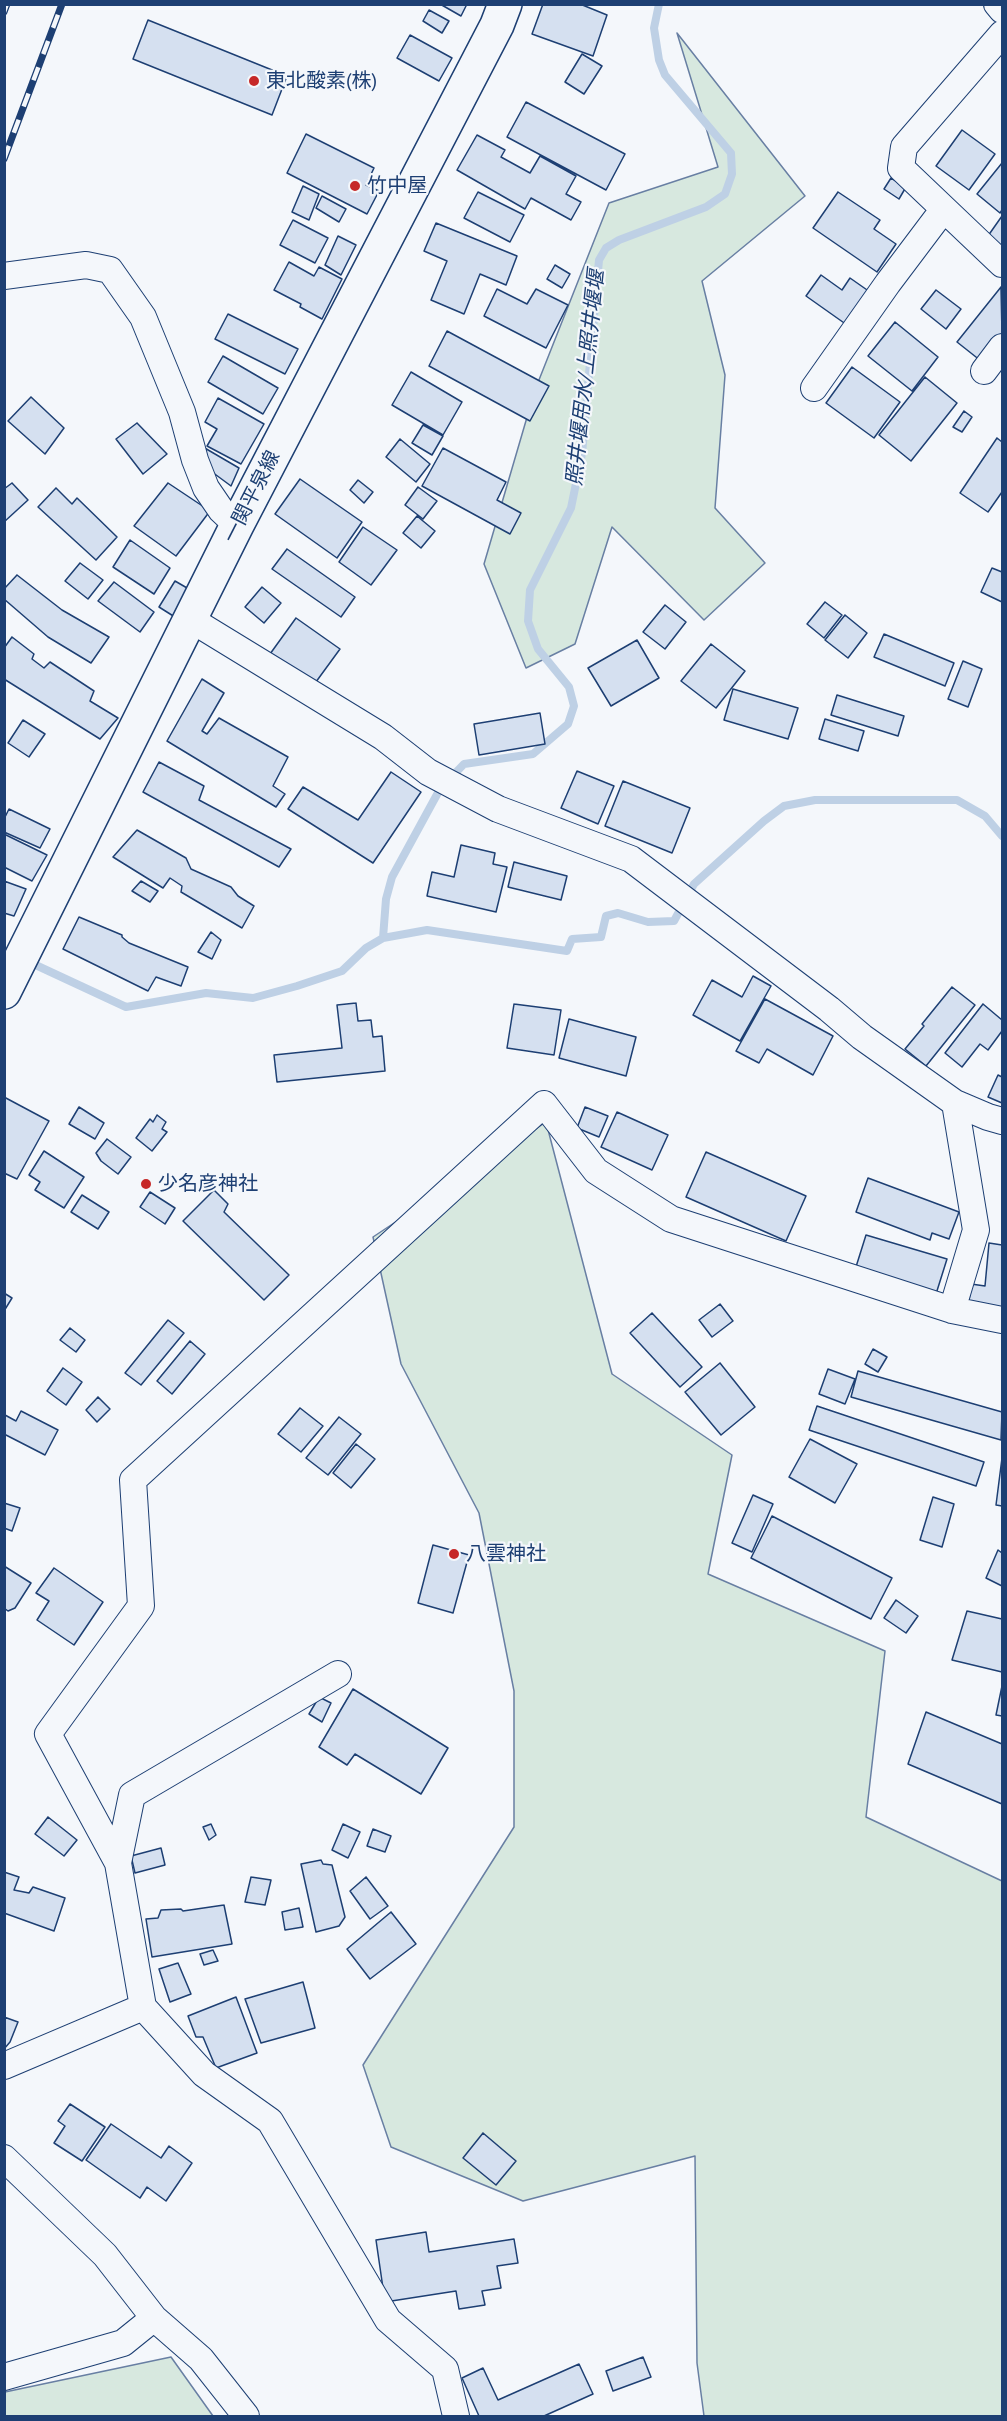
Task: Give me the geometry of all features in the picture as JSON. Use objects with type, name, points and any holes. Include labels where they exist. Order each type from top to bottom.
[{"type":"main road","name":"一関平泉線","points":[[9,983],[237,525],[497,25],[505,4]]},
{"type":"street","points":[[996,4],[1002,10]]},
{"type":"street","points":[[1002,34],[904,147],[901,168],[1002,264]]},
{"type":"street","points":[[814,388],[943,210]]},
{"type":"street","points":[[4,276],[86,265],[110,270],[125,287],[143,317],[182,412],[195,460],[206,488],[221,510],[237,525]]},
{"type":"street","points":[[984,371],[1002,347]]},
{"type":"street","points":[[190,619],[383,737],[438,777],[498,809],[631,859],[829,1009],[862,1037],[955,1103],[997,1122]]},
{"type":"street","points":[[952,1310],[976,1230],[955,1103]]},
{"type":"street","points":[[456,2416],[445,2369],[388,2320],[270,2121],[204,2074],[143,2007],[118,1863],[48,1734],[141,1606],[133,1480],[544,1104],[596,1171],[671,1219],[952,1310],[1002,1320]]},
{"type":"street","points":[[118,1863],[132,1795],[338,1674]]},
{"type":"street","points":[[4,2066],[143,2007]]},
{"type":"street","points":[[4,2158],[105,2255],[153,2318],[201,2359],[246,2416]]},
{"type":"street","points":[[4,2377],[123,2343],[153,2318]]},
{"type":"shaded area","points":[[677,33],[805,196],[702,281],[725,375],[715,508],[765,563],[704,620],[612,527],[575,644],[526,668],[484,564],[535,390],[609,203],[718,167]]},
{"type":"shaded area","points":[[546,1122],[612,1374],[732,1455],[708,1574],[885,1651],[866,1817],[1002,1881],[1002,2416],[704,2416],[697,2363],[695,2156],[523,2201],[391,2147],[363,2065],[514,1827],[514,1691],[479,1513],[401,1364],[373,1237]]},
{"type":"shaded area","points":[[171,2357],[213,2416],[5,2416],[5,2392]]},
{"type":"building","points":[[440,4],[467,4],[461,16]]},
{"type":"building","points":[[543,4],[580,4],[607,15],[593,56],[532,34]]},
{"type":"building","points":[[429,10],[449,21],[442,33],[423,21]]},
{"type":"building","points":[[148,20],[287,76],[272,115],[133,59]]},
{"type":"building","points":[[410,35],[452,58],[439,81],[397,58]]},
{"type":"building","points":[[582,54],[602,66],[584,94],[565,82]]},
{"type":"building","points":[[526,102],[625,154],[606,190],[507,137]]},
{"type":"building","points":[[962,130],[995,154],[969,190],[936,166]]},
{"type":"building","points":[[306,134],[374,168],[366,185],[379,191],[367,214],[287,173]]},
{"type":"building","points":[[477,135],[505,150],[501,157],[530,173],[540,156],[576,176],[566,194],[581,202],[571,220],[531,198],[525,209],[457,170]]},
{"type":"building","points":[[1002,163],[1002,210],[1000,213],[977,194]]},
{"type":"building","points":[[891,178],[906,187],[899,199],[884,189]]},
{"type":"building","points":[[303,186],[319,194],[309,220],[292,212]]},
{"type":"building","points":[[478,192],[524,215],[510,242],[464,218]]},
{"type":"building","points":[[838,192],[880,220],[874,229],[896,244],[877,272],[813,228]]},
{"type":"building","points":[[322,196],[346,209],[339,222],[316,208]]},
{"type":"building","points":[[1002,216],[1002,257],[983,243]]},
{"type":"building","points":[[293,220],[328,238],[315,263],[280,245]]},
{"type":"building","points":[[436,223],[517,256],[506,285],[480,274],[464,314],[431,300],[447,261],[424,251]]},
{"type":"building","points":[[338,236],[356,245],[341,275],[325,265]]},
{"type":"building","points":[[289,262],[314,276],[319,267],[342,279],[322,319],[300,307],[301,304],[274,290]]},
{"type":"building","points":[[555,265],[570,274],[562,288],[547,279]]},
{"type":"building","points":[[821,275],[842,290],[850,278],[870,292],[847,325],[806,296]]},
{"type":"building","points":[[1001,287],[1002,334],[981,361],[957,342]]},
{"type":"building","points":[[497,289],[527,304],[536,289],[568,305],[546,348],[484,316]]},
{"type":"building","points":[[936,290],[961,309],[946,329],[921,309]]},
{"type":"building","points":[[228,314],[298,349],[285,374],[215,339]]},
{"type":"building","points":[[895,322],[938,357],[912,391],[868,356]]},
{"type":"building","points":[[447,331],[549,386],[530,421],[429,366]]},
{"type":"building","points":[[223,356],[278,388],[263,414],[208,382]]},
{"type":"building","points":[[852,367],[900,402],[874,438],[826,403]]},
{"type":"building","points":[[411,372],[462,402],[443,435],[392,405]]},
{"type":"building","points":[[925,377],[957,403],[911,461],[879,435]]},
{"type":"building","points":[[31,397],[64,428],[45,454],[8,421]]},
{"type":"building","points":[[218,398],[264,424],[241,464],[207,446],[217,429],[205,422]]},
{"type":"building","points":[[964,411],[972,417],[962,432],[953,427]]},
{"type":"building","points":[[137,423],[167,454],[143,474],[116,439]]},
{"type":"building","points":[[423,425],[443,436],[432,455],[412,443]]},
{"type":"building","points":[[997,438],[1002,442],[1002,492],[988,512],[960,493]]},
{"type":"building","points":[[400,439],[430,464],[416,482],[386,457]]},
{"type":"building","points":[[203,447],[239,468],[231,486],[208,469]]},
{"type":"building","points":[[443,448],[506,482],[497,500],[521,513],[510,534],[422,486]]},
{"type":"building","points":[[300,479],[362,522],[337,558],[275,514]]},
{"type":"building","points":[[358,480],[373,492],[364,503],[350,490]]},
{"type":"building","points":[[12,483],[28,500],[4,522],[4,489]]},
{"type":"building","points":[[168,483],[210,511],[176,556],[134,526]]},
{"type":"building","points":[[418,487],[437,501],[423,519],[405,505]]},
{"type":"building","points":[[56,488],[72,504],[77,498],[117,537],[96,560],[38,507]]},
{"type":"building","points":[[417,516],[435,531],[421,548],[403,533]]},
{"type":"building","points":[[363,527],[397,550],[371,585],[339,562]]},
{"type":"building","points":[[130,540],[170,568],[154,594],[113,567]]},
{"type":"building","points":[[287,549],[355,597],[341,617],[272,569]]},
{"type":"building","points":[[80,563],[103,580],[88,599],[65,581]]},
{"type":"building","points":[[992,568],[1002,572],[1002,602],[981,592]]},
{"type":"building","points":[[17,575],[62,610],[109,637],[91,663],[48,637],[4,599],[4,589]]},
{"type":"building","points":[[175,581],[194,592],[178,619],[159,607]]},
{"type":"building","points":[[114,582],[154,612],[140,632],[98,601]]},
{"type":"building","points":[[262,587],[281,603],[264,623],[245,607]]},
{"type":"building","points":[[825,602],[842,615],[824,638],[807,624]]},
{"type":"building","points":[[665,605],[686,622],[665,649],[643,632]]},
{"type":"building","points":[[845,615],[867,633],[848,658],[825,640]]},
{"type":"building","points":[[296,618],[340,649],[313,686],[270,654]]},
{"type":"building","points":[[884,634],[954,663],[945,686],[874,657]]},
{"type":"building","points":[[12,637],[34,654],[32,659],[44,668],[50,662],[94,691],[90,701],[118,718],[100,739],[4,679],[4,648]]},
{"type":"building","points":[[637,640],[659,678],[611,706],[588,668]]},
{"type":"building","points":[[711,644],[745,671],[716,708],[681,681]]},
{"type":"building","points":[[963,661],[982,669],[968,707],[948,699]]},
{"type":"building","points":[[202,679],[224,693],[202,731],[207,734],[219,718],[288,757],[273,786],[285,794],[276,807],[167,741]]},
{"type":"building","points":[[733,689],[798,708],[788,739],[724,720]]},
{"type":"building","points":[[837,695],[904,716],[898,736],[831,715]]},
{"type":"building","points":[[540,713],[545,744],[479,755],[474,724]]},
{"type":"building","points":[[825,719],[864,731],[858,751],[819,739]]},
{"type":"building","points":[[23,720],[45,734],[29,757],[8,743]]},
{"type":"building","points":[[159,762],[204,786],[199,800],[291,849],[279,867],[143,792]]},
{"type":"building","points":[[577,771],[614,786],[598,824],[561,808]]},
{"type":"building","points":[[391,772],[421,792],[373,863],[288,809],[303,787],[358,820]]},
{"type":"building","points":[[623,781],[690,808],[672,853],[605,826]]},
{"type":"building","points":[[9,809],[50,829],[40,848],[4,832],[4,819]]},
{"type":"building","points":[[137,830],[186,858],[191,869],[231,887],[238,896],[254,906],[242,928],[181,892],[182,886],[170,878],[163,888],[113,857]]},
{"type":"building","points":[[4,834],[47,855],[32,881],[4,867]]},
{"type":"building","points":[[461,845],[495,853],[493,864],[507,867],[496,912],[427,896],[432,872],[454,877]]},
{"type":"building","points":[[514,862],[567,876],[561,900],[508,887]]},
{"type":"building","points":[[4,881],[26,889],[14,916],[4,913]]},
{"type":"building","points":[[141,881],[158,891],[150,902],[132,891]]},
{"type":"building","points":[[79,917],[122,935],[129,943],[188,967],[181,986],[156,977],[148,991],[63,949]]},
{"type":"building","points":[[211,932],[221,940],[212,959],[198,952]]},
{"type":"building","points":[[753,976],[771,986],[740,1041],[693,1015],[712,980],[742,997]]},
{"type":"building","points":[[952,987],[975,1005],[926,1066],[905,1049]]},
{"type":"building","points":[[765,999],[833,1036],[813,1075],[767,1049],[759,1063],[736,1051]]},
{"type":"building","points":[[356,1003],[358,1021],[371,1020],[373,1037],[382,1036],[385,1071],[277,1082],[274,1055],[342,1048],[337,1005]]},
{"type":"building","points":[[514,1004],[561,1010],[554,1055],[507,1048]]},
{"type":"building","points":[[983,1004],[1002,1020],[1002,1031],[988,1050],[980,1044],[962,1067],[945,1053]]},
{"type":"building","points":[[569,1019],[636,1037],[626,1076],[559,1058]]},
{"type":"building","points":[[998,1075],[1002,1077],[1002,1103],[988,1097]]},
{"type":"building","points":[[4,1097],[49,1121],[17,1179],[4,1173]]},
{"type":"building","points":[[79,1107],[104,1123],[95,1139],[69,1124]]},
{"type":"building","points":[[585,1107],[608,1116],[599,1137],[577,1128]]},
{"type":"building","points":[[617,1112],[668,1135],[652,1170],[601,1147]]},
{"type":"building","points":[[157,1115],[166,1122],[162,1129],[167,1132],[152,1151],[136,1138],[150,1119],[153,1122]]},
{"type":"building","points":[[107,1139],[131,1157],[118,1174],[101,1161],[96,1153]]},
{"type":"building","points":[[44,1151],[84,1177],[64,1208],[35,1190],[40,1182],[29,1175]]},
{"type":"building","points":[[706,1152],[806,1196],[786,1241],[686,1197]]},
{"type":"building","points":[[868,1178],[959,1212],[949,1239],[932,1233],[930,1240],[856,1212]]},
{"type":"building","points":[[214,1190],[228,1204],[224,1212],[289,1275],[264,1300],[183,1221]]},
{"type":"building","points":[[150,1192],[175,1208],[165,1224],[140,1207]]},
{"type":"building","points":[[82,1195],[109,1212],[98,1229],[71,1212]]},
{"type":"building","points":[[866,1235],[947,1259],[936,1294],[855,1270]]},
{"type":"building","points":[[989,1243],[1002,1245],[1002,1313],[968,1310],[971,1284],[985,1286]]},
{"type":"building","points":[[4,1293],[12,1298],[4,1311]]},
{"type":"building","points":[[720,1304],[733,1321],[712,1337],[699,1320]]},
{"type":"building","points":[[652,1313],[702,1367],[680,1387],[630,1333]]},
{"type":"building","points":[[168,1320],[184,1333],[141,1385],[125,1373]]},
{"type":"building","points":[[70,1328],[85,1340],[76,1352],[60,1340]]},
{"type":"building","points":[[190,1341],[205,1354],[172,1394],[157,1381]]},
{"type":"building","points":[[873,1349],[887,1357],[878,1372],[865,1364]]},
{"type":"building","points":[[720,1363],[755,1407],[721,1435],[685,1392]]},
{"type":"building","points":[[63,1368],[82,1382],[66,1405],[47,1391]]},
{"type":"building","points":[[828,1369],[855,1379],[845,1404],[819,1394]]},
{"type":"building","points":[[858,1371],[1002,1412],[1001,1440],[851,1397]]},
{"type":"building","points":[[98,1397],[110,1409],[97,1422],[86,1410]]},
{"type":"building","points":[[817,1406],[984,1462],[976,1486],[809,1430]]},
{"type":"building","points":[[300,1408],[323,1426],[301,1452],[278,1434]]},
{"type":"building","points":[[21,1411],[58,1430],[45,1455],[4,1434],[5,1415],[16,1421]]},
{"type":"building","points":[[339,1417],[361,1434],[328,1475],[306,1458]]},
{"type":"building","points":[[810,1439],[857,1464],[835,1503],[789,1477]]},
{"type":"building","points":[[356,1444],[375,1459],[351,1488],[333,1473]]},
{"type":"building","points":[[1002,1458],[1002,1506],[996,1505]]},
{"type":"building","points":[[753,1495],[773,1504],[752,1552],[732,1543]]},
{"type":"building","points":[[933,1497],[954,1504],[942,1547],[920,1540]]},
{"type":"building","points":[[4,1503],[20,1508],[12,1531],[4,1528]]},
{"type":"building","points":[[772,1516],[892,1578],[871,1619],[751,1558]]},
{"type":"building","points":[[433,1545],[469,1555],[453,1613],[418,1603]]},
{"type":"building","points":[[998,1550],[1002,1553],[1002,1586],[986,1578]]},
{"type":"building","points":[[4,1566],[31,1583],[15,1608],[8,1611],[4,1608]]},
{"type":"building","points":[[54,1568],[103,1602],[74,1645],[37,1620],[49,1601],[36,1593]]},
{"type":"building","points":[[896,1600],[918,1616],[906,1633],[884,1618]]},
{"type":"building","points":[[967,1611],[1002,1619],[1002,1672],[952,1660]]},
{"type":"building","points":[[1002,1686],[1002,1716],[996,1715]]},
{"type":"building","points":[[353,1689],[448,1748],[421,1794],[355,1754],[347,1765],[319,1747]]},
{"type":"building","points":[[319,1697],[331,1703],[322,1722],[309,1714]]},
{"type":"building","points":[[926,1712],[1002,1744],[1002,1804],[908,1764]]},
{"type":"building","points":[[48,1817],[77,1840],[64,1856],[35,1834]]},
{"type":"building","points":[[211,1824],[216,1835],[209,1840],[203,1827]]},
{"type":"building","points":[[343,1824],[360,1832],[348,1858],[332,1850]]},
{"type":"building","points":[[373,1829],[391,1836],[385,1852],[367,1846]]},
{"type":"building","points":[[161,1848],[165,1865],[135,1873],[131,1856]]},
{"type":"building","points":[[321,1860],[323,1864],[332,1865],[345,1917],[339,1926],[316,1932],[301,1864]]},
{"type":"building","points":[[4,1872],[19,1877],[14,1890],[29,1893],[33,1887],[65,1898],[54,1931],[4,1913]]},
{"type":"building","points":[[251,1877],[271,1880],[265,1905],[245,1902]]},
{"type":"building","points":[[366,1877],[388,1906],[370,1919],[350,1891]]},
{"type":"building","points":[[224,1905],[232,1944],[152,1957],[146,1919],[158,1918],[161,1910],[181,1909],[183,1911]]},
{"type":"building","points":[[299,1908],[303,1927],[285,1930],[282,1912]]},
{"type":"building","points":[[391,1912],[416,1944],[370,1979],[347,1949]]},
{"type":"building","points":[[213,1950],[218,1961],[204,1965],[200,1954]]},
{"type":"building","points":[[178,1963],[191,1994],[170,2002],[159,1969]]},
{"type":"building","points":[[303,1982],[315,2028],[261,2043],[245,1999]]},
{"type":"building","points":[[236,1997],[257,2053],[216,2068],[203,2037],[196,2037],[188,2016]]},
{"type":"building","points":[[4,2017],[18,2022],[10,2042],[4,2049]]},
{"type":"building","points":[[70,2104],[105,2127],[82,2161],[54,2143],[65,2126],[58,2121]]},
{"type":"building","points":[[111,2124],[161,2158],[169,2146],[192,2163],[166,2201],[147,2187],[140,2198],[86,2160]]},
{"type":"building","points":[[483,2133],[516,2161],[496,2185],[463,2158]]},
{"type":"building","points":[[426,2232],[429,2252],[514,2239],[518,2263],[497,2266],[501,2288],[482,2291],[485,2305],[459,2309],[456,2291],[385,2302],[376,2240]]},
{"type":"building","points":[[643,2357],[651,2377],[613,2391],[606,2371]]},
{"type":"building","points":[[579,2364],[593,2394],[544,2416],[479,2416],[462,2378],[483,2368],[498,2400]]},
{"type":"waterway","name":"照井堰用水/上照井堰堰","points":[[27,961],[126,1007],[206,993],[253,998],[342,971],[366,948],[383,938],[386,899],[392,877],[440,789],[464,764],[533,754],[568,724],[574,706],[569,687],[538,649],[528,621],[530,590],[571,508],[582,454],[599,260],[606,248],[619,240],[706,207],[725,194],[732,174],[731,153],[665,75],[659,60],[654,28],[659,4]]},
{"type":"waterway","points":[[383,938],[427,930],[567,951],[572,939],[601,937],[606,916],[618,913],[648,922],[674,921],[694,884],[764,821],[784,806],[815,800],[957,800],[985,816],[1002,836]]},
{"type":"railway","points":[[4,12],[7,4]]},
{"type":"railway","points":[[4,159],[62,4]]},
{"type":"place","name":"東北酸素(株)","points":[[254,81]]},
{"type":"place","name":"竹中屋","points":[[355,186]]},
{"type":"place","name":"少名彦神社","points":[[146,1184]]},
{"type":"place","name":"八雲神社","points":[[454,1554]]}]
